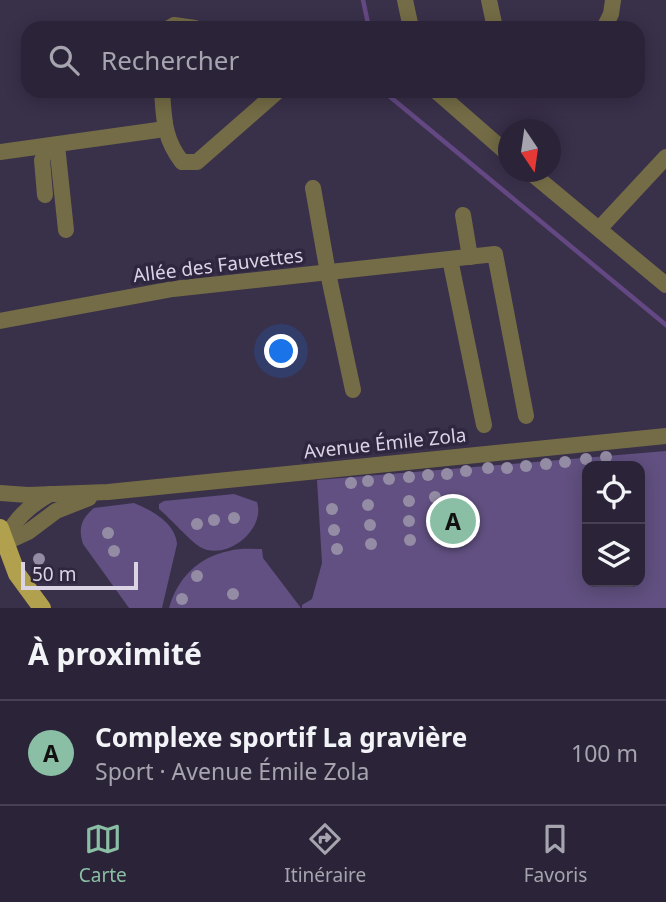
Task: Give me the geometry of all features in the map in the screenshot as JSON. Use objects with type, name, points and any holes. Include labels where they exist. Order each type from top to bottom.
[{"type":"main road","points":[[1,538],[17,574],[42,608]]},
{"type":"street","points":[[405,0],[410,21]]},
{"type":"street","points":[[489,0],[494,21]]},
{"type":"street","points":[[608,21],[613,0]]},
{"type":"street","points":[[163,98],[165,129],[171,149],[182,162],[197,162],[270,98]]},
{"type":"street","points":[[444,98],[498,145]]},
{"type":"street","points":[[0,152],[165,129]]},
{"type":"street","points":[[46,195],[42,160],[52,146]]},
{"type":"street","points":[[52,146],[66,230]]},
{"type":"street","points":[[599,229],[666,157]]},
{"type":"street","points":[[542,182],[666,285]]},
{"type":"street","points":[[313,188],[353,390]]},
{"type":"street","points":[[463,215],[470,257]]},
{"type":"street","name":"Allée des Fauvettes","points":[[0,321],[173,289],[495,254],[526,416]]},
{"type":"street","points":[[446,260],[484,425]]},
{"type":"street","name":"Avenue Émile Zola","points":[[0,493],[108,492],[666,436]]},
{"type":"street","name":"Avenue Émile Zola","points":[[1,538],[28,532],[68,505],[108,492]]},
{"type":"street","points":[[1,538],[19,517],[50,494]]},
{"type":"shaded area","points":[[666,451],[666,608],[302,608],[302,605],[312,599],[322,563],[317,480]]},
{"type":"shaded area","points":[[234,494],[257,502],[256,523],[242,541],[221,550],[210,551],[200,547],[159,509],[159,504],[164,501]]},
{"type":"shaded area","points":[[134,503],[168,524],[177,544],[162,608],[129,608],[83,544],[82,524],[94,508]]},
{"type":"shaded area","points":[[262,549],[263,558],[301,608],[169,608],[183,579],[208,558],[233,550]]},
{"type":"waterway","points":[[363,0],[368,21]]},
{"type":"waterway","points":[[391,98],[666,325]]},
{"type":"place","name":"Complexe sportif La gravière","points":[[453,521]]}]
